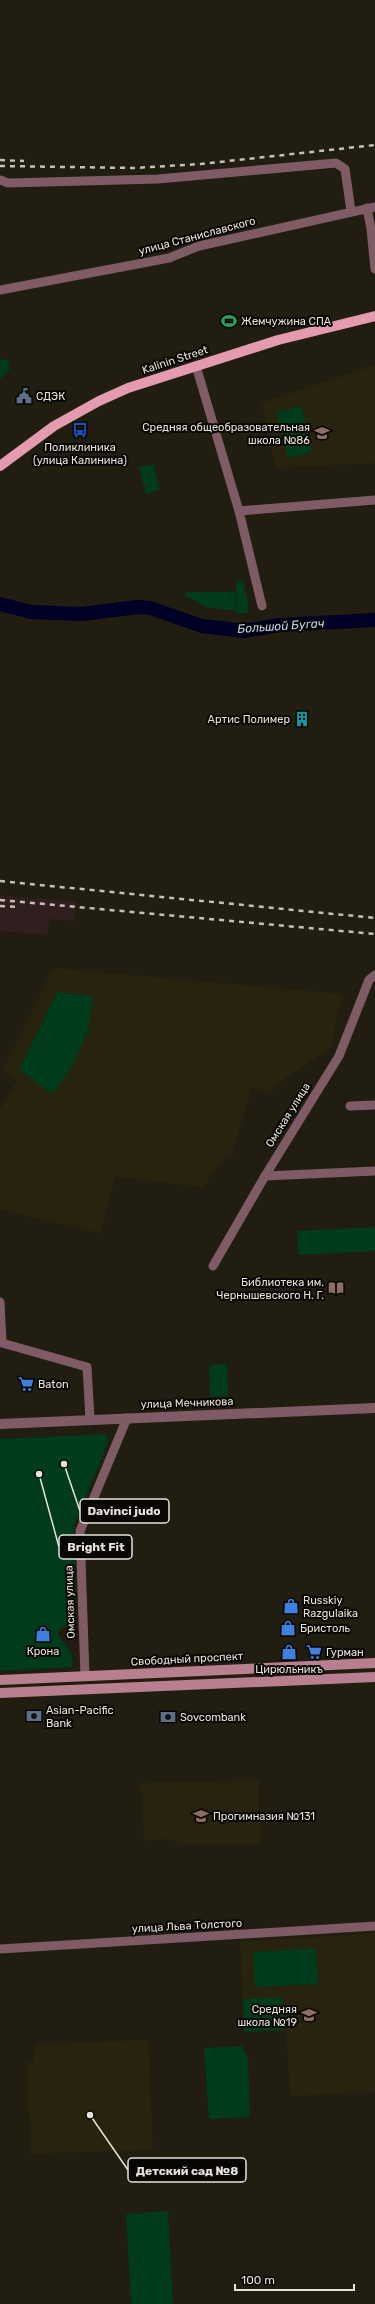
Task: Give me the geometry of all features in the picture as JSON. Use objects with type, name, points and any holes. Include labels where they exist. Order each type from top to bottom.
[{"type":"main road","name":"Kalinin Street","points":[[0,466],[54,426],[99,401],[128,388],[278,340],[375,316]]},
{"type":"main road","name":"Свободный проспект","points":[[0,1680],[375,1663]]},
{"type":"main road","points":[[85,1676],[86,1688]]},
{"type":"main road","points":[[0,1692],[375,1677]]},
{"type":"street","points":[[0,180],[8,183],[158,178],[336,163],[345,169],[351,211]]},
{"type":"street","points":[[371,208],[371,228],[375,269]]},
{"type":"street","name":"улица Станиславского","points":[[0,290],[169,258],[199,246],[351,211],[371,208]]},
{"type":"street","points":[[196,366],[240,511],[262,606]]},
{"type":"street","points":[[240,511],[375,500]]},
{"type":"street","name":"Омская улица","points":[[213,1266],[265,1176],[339,1056],[369,980],[375,975]]},
{"type":"street","points":[[350,1106],[375,1105]]},
{"type":"street","points":[[265,1176],[375,1171]]},
{"type":"street","points":[[0,1302],[1,1343],[87,1367],[90,1420]]},
{"type":"street","name":"улица Мечникова","points":[[0,1424],[375,1408]]},
{"type":"street","name":"Омская улица","points":[[85,1676],[80,1531],[127,1418]]},
{"type":"street","name":"улица Льва Толстого","points":[[0,1949],[375,1926]]},
{"type":"shaded area","name":"Средняя общеобразовательная школа №86","points":[[375,365],[375,463],[276,468],[262,403]]},
{"type":"shaded area","points":[[0,895],[77,902],[74,921],[50,919],[47,935],[0,931]]},
{"type":"shaded area","points":[[53,968],[342,994],[331,1047],[278,1083],[270,1093],[252,1087],[231,1158],[226,1155],[203,1187],[115,1177],[100,1233],[0,1209],[0,1109],[17,1081],[3,1070]]},
{"type":"shaded area","name":"Прогимназия №131","points":[[259,1780],[260,1844],[181,1844],[167,1839],[144,1841],[140,1783]]},
{"type":"shaded area","name":"Средняя школа №19","points":[[375,1933],[375,2092],[290,2096],[286,2031],[244,2032],[240,1942]]},
{"type":"shaded area","points":[[148,2040],[153,2150],[30,2154],[27,2062],[34,2062],[34,2044]]},
{"type":"green space","points":[[0,359],[8,360],[10,369],[0,379]]},
{"type":"green space","points":[[301,406],[312,452],[288,458],[277,412]]},
{"type":"green space","points":[[153,464],[160,490],[146,494],[139,467]]},
{"type":"green space","points":[[236,581],[243,581],[248,601],[248,613],[236,613]]},
{"type":"green space","points":[[185,592],[235,592],[235,611],[207,607],[185,596]]},
{"type":"green space","points":[[57,992],[93,996],[88,1032],[70,1070],[52,1094],[19,1070]]},
{"type":"green space","points":[[375,1227],[375,1251],[298,1255],[297,1231]]},
{"type":"green space","points":[[227,1364],[228,1396],[210,1397],[209,1365]]},
{"type":"green space","points":[[105,1434],[109,1440],[74,1526],[76,1614],[72,1614],[72,1625],[60,1628],[58,1635],[72,1654],[72,1667],[0,1671],[0,1439]]},
{"type":"green space","points":[[316,1948],[318,1984],[255,1987],[253,1952]]},
{"type":"green space","points":[[282,1997],[284,2030],[244,2032],[243,1999]]},
{"type":"green space","points":[[242,2046],[248,2057],[250,2117],[209,2119],[204,2048]]},
{"type":"green space","points":[[168,2211],[173,2304],[131,2304],[126,2214]]},
{"type":"waterway","name":"Большой Бугач","points":[[0,604],[31,612],[82,614],[138,607],[150,608],[202,626],[244,631],[279,625],[375,620]]},
{"type":"railway","points":[[0,166],[134,168],[201,164],[375,145]]},
{"type":"railway","points":[[0,160],[24,161]]},
{"type":"railway","points":[[0,881],[375,918]]},
{"type":"railway","points":[[0,900],[375,934]]},
{"type":"railway","points":[[0,906],[20,907]]},
{"type":"place","name":"Жемчужина СПА","points":[[229,321]]},
{"type":"place","name":"СДЭК","points":[[24,396]]},
{"type":"place","name":"Поликлиника (улица Калинина)","points":[[80,430]]},
{"type":"place","name":"Средняя общеобразовательная школа №86","points":[[322,433]]},
{"type":"place","name":"Артис Полимер","points":[[302,719]]},
{"type":"place","name":"Библиотека им. Чернышевского Н. Г.","points":[[336,1288]]},
{"type":"place","name":"Baton","points":[[26,1384]]},
{"type":"place","name":"Davinci judo","points":[[64,1464]]},
{"type":"place","name":"Bright Fit","points":[[39,1474]]},
{"type":"place","name":"Russkiy Razgulaika","points":[[291,1606]]},
{"type":"place","name":"Бристоль","points":[[288,1628]]},
{"type":"place","name":"Крона","points":[[43,1634]]},
{"type":"place","name":"Цирюльникъ","points":[[289,1652]]},
{"type":"place","name":"Гурман","points":[[314,1652]]},
{"type":"place","name":"Asian-Pacific Bank","points":[[34,1716]]},
{"type":"place","name":"Sovcombank","points":[[168,1717]]},
{"type":"place","name":"Прогимназия №131","points":[[201,1816]]},
{"type":"place","name":"Средняя школа №19","points":[[309,2015]]},
{"type":"place","name":"Детский сад №8","points":[[90,2115]]}]
